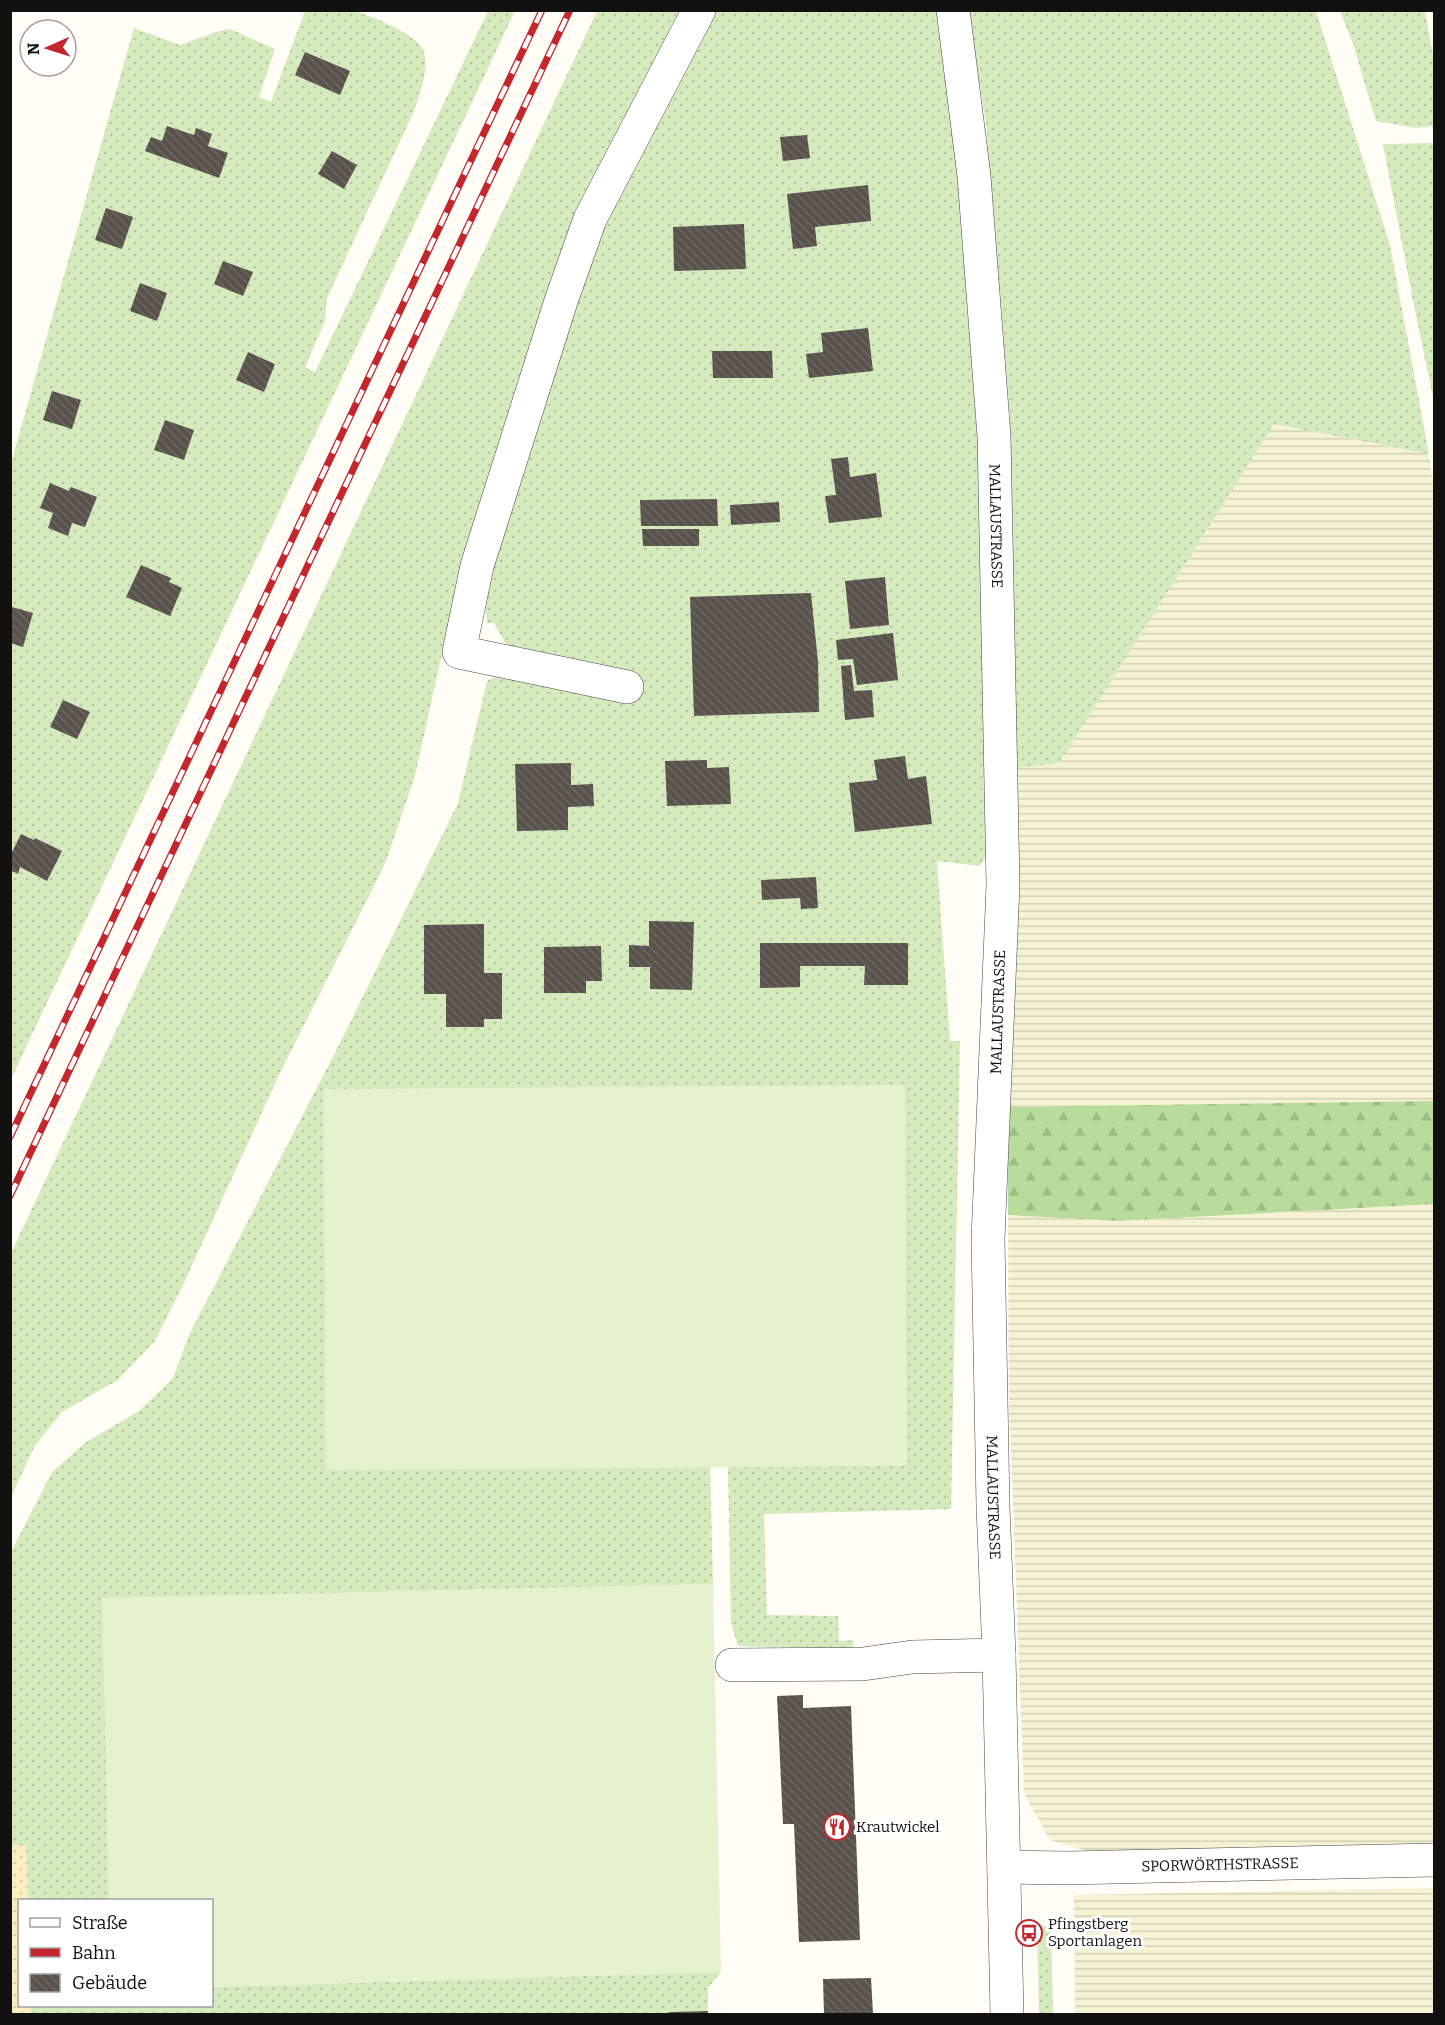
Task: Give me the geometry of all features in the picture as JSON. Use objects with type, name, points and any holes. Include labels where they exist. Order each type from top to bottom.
[{"type":"street","points":[[627,687],[459,652],[477,566],[561,301],[590,219],[699,10]]},
{"type":"street","name":"MALLAUSTRASSE","points":[[953,10],[974,176],[994,436],[1003,885],[988,1239],[1007,2014]]},
{"type":"street","points":[[732,1665],[863,1664],[912,1657],[999,1655]]},
{"type":"street","name":"SPORWÖRTHSTRASSE","points":[[1004,1867],[1080,1868],[1434,1860]]},
{"type":"shaded area","points":[[1274,424],[1429,454],[1434,492],[1434,1101],[1007,1107],[1017,768],[1059,763]]},
{"type":"shaded area","points":[[1434,1204],[1434,1846],[1091,1852],[1050,1840],[1024,1793],[1009,1400],[1008,1215],[1118,1221]]},
{"type":"shaded area","points":[[1434,1888],[1434,2014],[1075,2014],[1074,1895]]},
{"type":"green space","points":[[305,11],[351,11],[378,19],[416,41],[421,46],[425,61],[424,78],[415,109],[327,298],[325,321],[305,367],[315,372],[488,11],[515,11],[11,1079],[11,463],[134,28],[180,45],[230,29],[275,49],[259,97],[271,102]]},
{"type":"green space","points":[[597,11],[680,11],[621,124],[565,245],[443,649],[415,776],[385,864],[279,1075],[155,1341],[118,1380],[62,1412],[34,1447],[11,1497],[11,1253]]},
{"type":"green space","points":[[711,11],[940,11],[966,214],[980,407],[988,855],[979,866],[937,861],[950,1041],[960,1041],[951,1509],[764,1514],[767,1615],[838,1616],[839,1641],[854,1640],[853,1648],[738,1646],[731,1623],[728,1467],[907,1465],[324,1089],[326,1470],[710,1467],[713,1584],[103,1599],[109,1899],[28,1899],[26,1845],[10,1845],[10,1554],[52,1472],[86,1442],[139,1411],[173,1378],[189,1335],[340,1043],[458,803],[487,681],[507,671],[510,652],[494,623],[487,623],[484,595],[599,225]]},
{"type":"green space","points":[[969,11],[1316,11],[1390,245],[1429,454],[1274,424],[1059,763],[1017,768],[1010,419],[986,125]]},
{"type":"green space","points":[[1340,11],[1425,11],[1434,60],[1434,126],[1416,128],[1376,121],[1353,44]]},
{"type":"green space","points":[[1430,143],[1434,145],[1434,402],[1383,144]]},
{"type":"green space","points":[[905,1085],[907,1466],[326,1470],[324,1089]]},
{"type":"green space","points":[[1434,1101],[1434,1204],[1118,1221],[1008,1215],[1007,1107]]},
{"type":"green space","points":[[713,1584],[721,1972],[213,1987],[213,1899],[109,1899],[102,1598]]},
{"type":"green space","points":[[1037,1926],[1051,1926],[1053,2014],[1039,2014]]},
{"type":"green space","points":[[721,1972],[708,1988],[708,2011],[669,2012],[669,2014],[31,2014],[31,2007],[213,2007],[213,1987]]},
{"type":"sand","points":[[11,1845],[26,1845],[28,1899],[18,1899],[18,2007],[31,2007],[31,2014],[11,2014]]},
{"type":"building","points":[[305,52],[350,71],[340,95],[295,75]]},
{"type":"building","points":[[167,126],[194,135],[196,128],[212,134],[208,146],[228,153],[219,178],[145,151],[151,137],[162,141]]},
{"type":"building","points":[[807,135],[810,158],[783,161],[780,137]]},
{"type":"building","points":[[332,151],[357,165],[344,189],[318,174]]},
{"type":"building","points":[[868,185],[871,221],[815,227],[817,246],[793,249],[787,194]]},
{"type":"building","points":[[106,208],[133,217],[122,249],[95,240]]},
{"type":"building","points":[[744,224],[746,269],[674,271],[673,227]]},
{"type":"building","points":[[223,261],[253,272],[243,296],[214,284]]},
{"type":"building","points":[[140,283],[167,293],[157,321],[130,311]]},
{"type":"building","points":[[868,328],[873,371],[809,378],[806,354],[823,352],[821,333]]},
{"type":"building","points":[[712,351],[772,351],[773,378],[713,378]]},
{"type":"building","points":[[248,352],[275,364],[264,392],[236,380]]},
{"type":"building","points":[[52,391],[81,400],[72,429],[43,420]]},
{"type":"building","points":[[165,420],[194,430],[184,460],[154,450]]},
{"type":"building","points":[[848,457],[850,477],[876,473],[882,517],[829,523],[825,496],[836,495],[831,459]]},
{"type":"building","points":[[50,483],[69,491],[71,487],[97,497],[85,527],[72,523],[68,536],[48,528],[53,513],[40,508]]},
{"type":"building","points":[[717,499],[718,526],[641,526],[640,500]]},
{"type":"building","points":[[779,502],[780,522],[731,525],[730,505]]},
{"type":"building","points":[[642,529],[699,529],[699,546],[643,546]]},
{"type":"building","points":[[141,565],[171,578],[169,582],[182,588],[170,616],[126,597]]},
{"type":"building","points":[[885,577],[889,625],[850,629],[845,581]]},
{"type":"building","points":[[811,593],[818,662],[819,712],[694,716],[690,597]]},
{"type":"building","points":[[12,607],[33,613],[23,647],[10,643]]},
{"type":"building","points":[[893,633],[898,680],[857,685],[853,659],[838,660],[836,640]]},
{"type":"building","points":[[851,665],[854,691],[872,690],[874,717],[845,720],[841,666]]},
{"type":"building","points":[[63,700],[90,712],[77,739],[50,727]]},
{"type":"building","points":[[905,756],[908,779],[926,776],[932,824],[855,832],[849,783],[877,780],[874,760]]},
{"type":"building","points":[[707,760],[707,768],[729,767],[731,804],[667,806],[665,761]]},
{"type":"building","points":[[571,763],[571,785],[593,784],[594,806],[568,807],[568,830],[517,831],[515,764]]},
{"type":"building","points":[[21,834],[62,851],[47,881],[20,867],[18,874],[10,870],[10,856]]},
{"type":"building","points":[[816,877],[818,908],[801,909],[800,898],[762,900],[761,880]]},
{"type":"building","points":[[649,921],[694,922],[692,990],[650,989],[650,967],[629,967],[629,945],[649,946]]},
{"type":"building","points":[[484,924],[484,973],[502,973],[502,1019],[484,1019],[484,1027],[446,1027],[446,994],[424,994],[424,925]]},
{"type":"building","points":[[760,943],[908,943],[908,985],[864,985],[865,966],[800,966],[800,987],[760,988]]},
{"type":"building","points":[[601,946],[602,981],[586,981],[586,993],[544,993],[544,947]]},
{"type":"building","points":[[803,1695],[803,1708],[851,1706],[860,1940],[799,1942],[794,1824],[783,1824],[777,1696]]},
{"type":"building","points":[[871,1978],[873,2014],[824,2014],[823,1979]]},
{"type":"building","points":[[708,2011],[708,2014],[669,2014],[669,2012]]},
{"type":"railway","points":[[10,1137],[542,10]]},
{"type":"railway","points":[[10,1196],[570,10]]},
{"type":"place","name":"Krautwickel","points":[[837,1827]]},
{"type":"place","name":"Pfingstberg Sportanlagen","points":[[1029,1933]]}]
